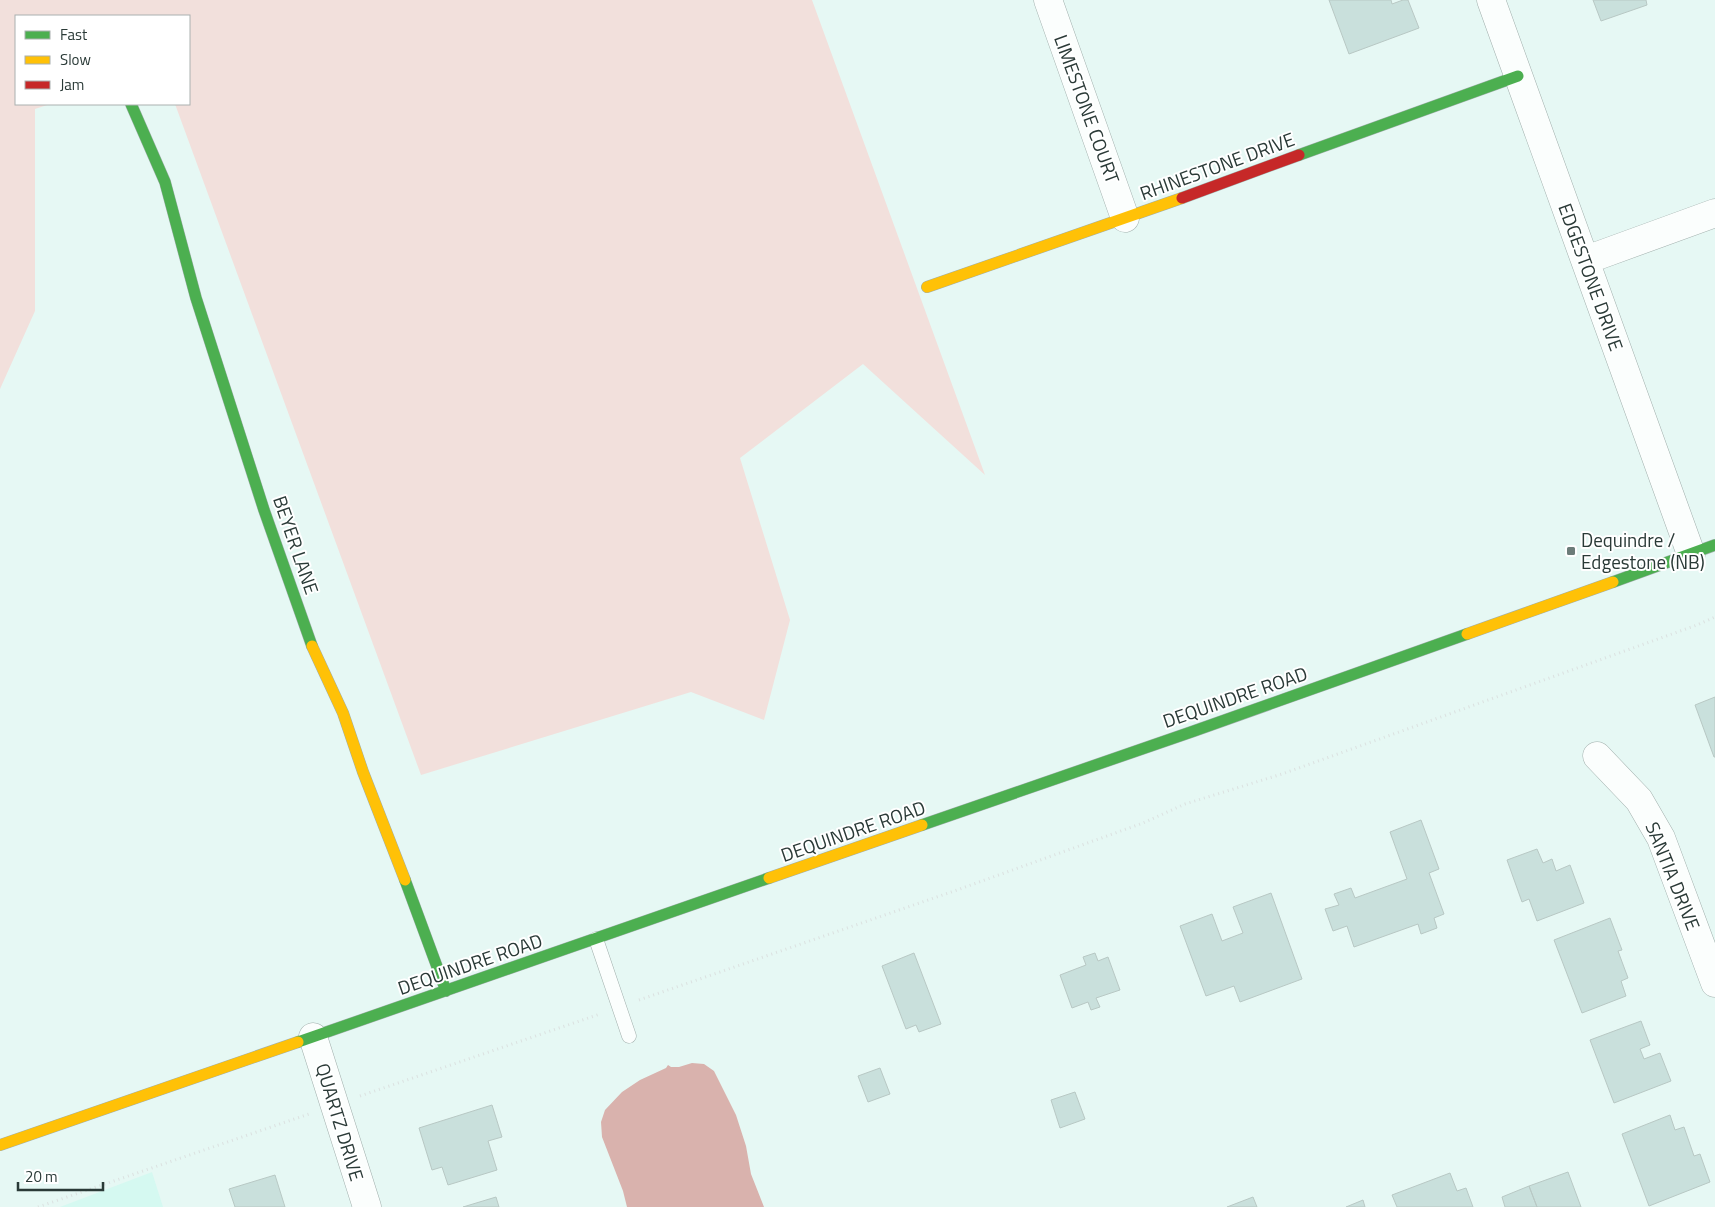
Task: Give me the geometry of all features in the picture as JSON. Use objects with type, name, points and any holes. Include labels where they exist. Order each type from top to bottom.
[{"type":"main road","name":"RHINESTONE DRIVE","points":[[927,287],[1125,218],[1518,76]]},
{"type":"main road","name":"BEYER LANE","points":[[132,105],[165,182],[196,298],[264,510],[311,644],[343,713],[363,772],[396,854],[446,991]]},
{"type":"main road","name":"DEQUINDRE ROAD","points":[[0,1146],[1194,731],[1703,550]]},
{"type":"street","name":"LIMESTONE COURT","points":[[1048,0],[1125,218]]},
{"type":"street","name":"EDGESTONE DRIVE","points":[[1491,0],[1586,260],[1703,550]]},
{"type":"street","points":[[1586,260],[1715,214]]},
{"type":"street","name":"SANTIA DRIVE","points":[[1597,756],[1639,800],[1661,838],[1715,983]]},
{"type":"street","name":"QUARTZ DRIVE","points":[[313,1037],[367,1207]]},
{"type":"lane","points":[[596,939],[628,1036]]},
{"type":"path","points":[[354,1099],[966,887],[1143,823],[1184,804],[1282,774],[1715,617]]},
{"type":"path","points":[[38,1207],[313,1113]]},
{"type":"shaded area","points":[[0,0],[812,0],[985,475],[863,364],[740,458],[790,620],[764,720],[691,692],[421,775],[175,105],[190,105],[190,15],[15,15],[15,105],[47,105],[35,109],[35,311],[0,389]]},
{"type":"shaded area","points":[[692,1063],[704,1064],[714,1071],[736,1115],[746,1146],[751,1174],[764,1207],[627,1207],[623,1191],[602,1137],[601,1122],[605,1110],[622,1092],[640,1080],[666,1068],[668,1065],[679,1067]]},
{"type":"shaded area","points":[[152,1172],[163,1207],[60,1207]]},
{"type":"building","points":[[1329,0],[1391,0],[1392,4],[1408,0],[1419,28],[1349,54]]},
{"type":"building","points":[[1593,0],[1646,0],[1647,5],[1601,21]]},
{"type":"building","points":[[1715,697],[1715,757],[1714,757],[1695,705]]},
{"type":"building","points":[[1421,820],[1439,869],[1429,873],[1444,914],[1434,918],[1437,928],[1421,934],[1418,924],[1354,947],[1347,926],[1333,931],[1325,909],[1339,905],[1334,894],[1351,888],[1355,898],[1407,879],[1390,832]]},
{"type":"building","points":[[1537,849],[1543,863],[1552,859],[1556,871],[1570,865],[1584,903],[1537,921],[1529,899],[1522,902],[1507,860]]},
{"type":"building","points":[[1271,893],[1302,979],[1240,1002],[1234,986],[1206,996],[1180,926],[1212,914],[1222,941],[1243,933],[1233,907]]},
{"type":"building","points":[[1610,918],[1622,950],[1618,951],[1628,978],[1621,981],[1626,996],[1582,1013],[1554,940]]},
{"type":"building","points":[[914,953],[941,1024],[919,1032],[916,1025],[906,1029],[882,966]]},
{"type":"building","points":[[1095,953],[1098,961],[1108,957],[1120,990],[1096,998],[1100,1007],[1091,1010],[1088,1002],[1072,1008],[1060,975],[1086,965],[1083,957]]},
{"type":"building","points":[[1641,1021],[1650,1045],[1640,1049],[1644,1059],[1660,1053],[1671,1081],[1614,1103],[1590,1040]]},
{"type":"building","points":[[880,1068],[890,1094],[868,1102],[858,1076]]},
{"type":"building","points":[[1075,1092],[1085,1119],[1060,1128],[1051,1100]]},
{"type":"building","points":[[492,1105],[502,1137],[488,1141],[497,1170],[448,1185],[442,1167],[432,1170],[419,1128]]},
{"type":"building","points":[[1670,1115],[1675,1130],[1684,1127],[1694,1156],[1700,1154],[1710,1182],[1649,1206],[1622,1134]]},
{"type":"building","points":[[1568,1172],[1581,1207],[1537,1207],[1529,1186]]},
{"type":"building","points":[[1450,1173],[1457,1191],[1466,1188],[1473,1207],[1397,1207],[1392,1195]]},
{"type":"building","points":[[275,1175],[285,1207],[235,1207],[229,1189]]},
{"type":"building","points":[[1529,1186],[1537,1207],[1505,1207],[1502,1197]]},
{"type":"building","points":[[496,1197],[499,1207],[463,1207]]},
{"type":"building","points":[[1253,1197],[1257,1207],[1227,1207]]},
{"type":"building","points":[[1363,1200],[1365,1207],[1346,1207]]},
{"type":"traffic: fast","points":[[1299,155],[1518,76]]},
{"type":"traffic: fast","points":[[131,105],[165,182],[196,298],[264,510],[312,646]]},
{"type":"traffic: fast","points":[[1613,582],[1715,545]]},
{"type":"traffic: fast","points":[[922,825],[1467,634]]},
{"type":"traffic: fast","points":[[298,1042],[769,878]]},
{"type":"traffic: fast","points":[[405,880],[446,991]]},
{"type":"traffic: slow","points":[[927,287],[1182,198]]},
{"type":"traffic: slow","points":[[1467,634],[1613,582]]},
{"type":"traffic: slow","points":[[312,646],[343,713],[363,772],[405,880]]},
{"type":"traffic: slow","points":[[769,878],[922,825]]},
{"type":"traffic: slow","points":[[0,1145],[298,1042]]},
{"type":"traffic: jam","points":[[1182,198],[1299,155]]},
{"type":"place","name":"Dequindre / Edgestone (NB)","points":[[1571,551]]}]
